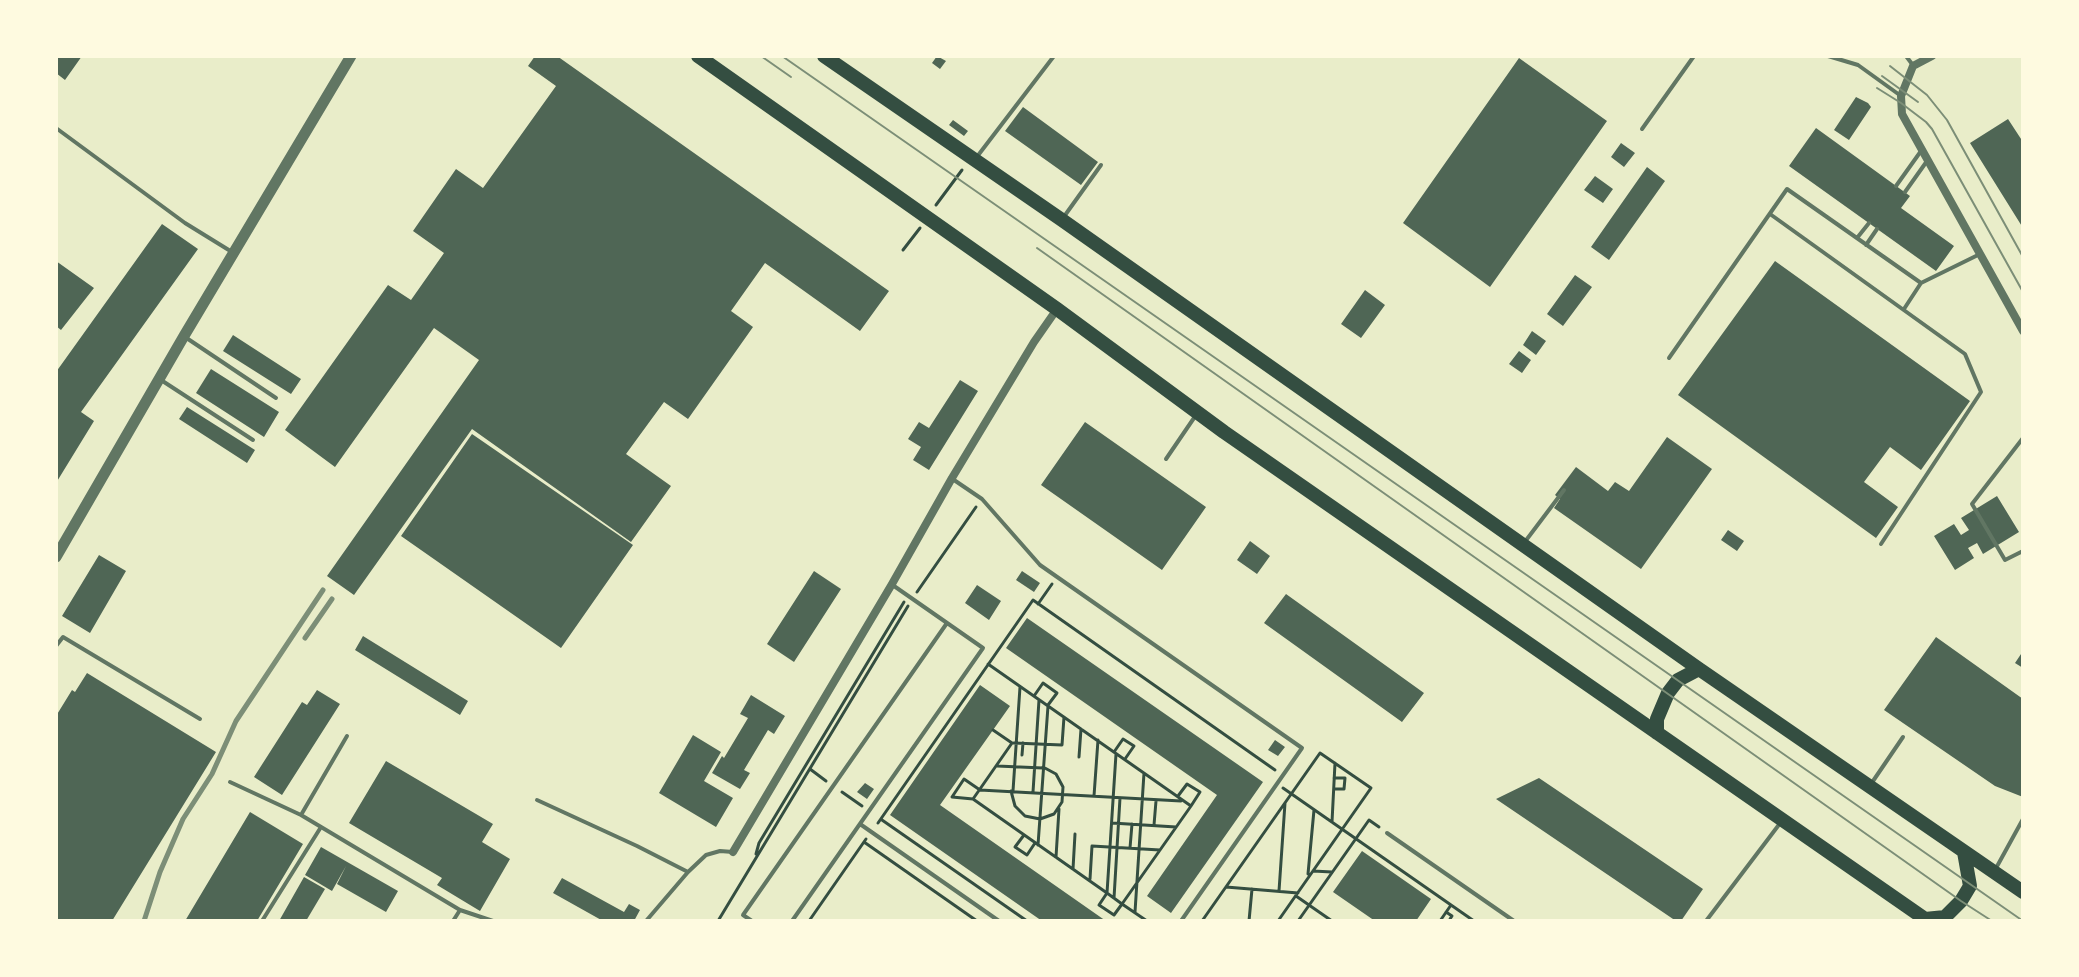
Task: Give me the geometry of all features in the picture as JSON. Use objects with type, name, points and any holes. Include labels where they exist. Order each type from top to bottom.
[{"type":"main road","points":[[698,56],[1057,309],[1198,413],[1927,920],[1945,917],[1961,901],[1970,886],[1964,852]]},
{"type":"main road","points":[[825,56],[1699,669],[2023,892]]},
{"type":"main road","points":[[1657,733],[1657,719],[1668,693],[1678,680],[1699,669]]},
{"type":"street","points":[[56,557],[351,56]]},
{"type":"street","points":[[1932,56],[1913,66],[1901,96],[1902,114],[2023,331]]},
{"type":"street","points":[[733,852],[952,478],[1057,309]]},
{"type":"lane","points":[[973,159],[1054,56]]},
{"type":"lane","points":[[1642,129],[1694,56]]},
{"type":"lane","points":[[1828,56],[1858,65],[1901,96]]},
{"type":"lane","points":[[1906,56],[1913,66]]},
{"type":"lane","points":[[56,128],[185,223],[234,253]]},
{"type":"lane","points":[[1896,186],[1921,151]]},
{"type":"lane","points":[[1905,192],[1927,161]]},
{"type":"lane","points":[[1062,220],[1101,165]]},
{"type":"lane","points":[[1669,358],[1787,189],[1921,283]]},
{"type":"lane","points":[[1770,214],[1965,354],[1981,392],[1881,544]]},
{"type":"lane","points":[[1857,238],[1869,223]]},
{"type":"lane","points":[[1866,245],[1877,229]]},
{"type":"lane","points":[[1904,309],[1921,283],[1980,254]]},
{"type":"lane","points":[[184,336],[276,398]]},
{"type":"lane","points":[[159,379],[253,440]]},
{"type":"lane","points":[[1166,459],[1198,413]]},
{"type":"lane","points":[[2023,438],[1972,504],[2005,560],[2023,551]]},
{"type":"lane","points":[[952,478],[982,499],[1040,565],[1302,748],[1181,921]]},
{"type":"lane","points":[[1523,545],[1564,490]]},
{"type":"lane","points":[[792,921],[983,648],[892,584]]},
{"type":"lane","points":[[752,921],[743,915],[947,623]]},
{"type":"lane","points":[[56,646],[63,637],[200,719]]},
{"type":"lane","points":[[301,815],[347,736]]},
{"type":"lane","points":[[1869,787],[1903,737]]},
{"type":"lane","points":[[230,782],[301,815],[460,910],[493,921]]},
{"type":"lane","points":[[537,800],[688,872]]},
{"type":"lane","points":[[1994,872],[2023,819]]},
{"type":"lane","points":[[1706,921],[1782,820]]},
{"type":"lane","points":[[860,824],[999,921]]},
{"type":"lane","points":[[262,921],[321,827]]},
{"type":"lane","points":[[1387,833],[1514,921]]},
{"type":"lane","points":[[646,921],[706,855],[720,851],[733,852]]},
{"type":"lane","points":[[453,921],[460,910]]},
{"type":"path","points":[[903,250],[973,159]]},
{"type":"path","points":[[755,861],[759,843],[910,597],[982,499]]},
{"type":"path","points":[[1038,604],[1057,577]]},
{"type":"path","points":[[718,921],[910,597]]},
{"type":"path","points":[[809,921],[1033,600],[1275,770],[1269,778]]},
{"type":"path","points":[[988,664],[1191,806]]},
{"type":"path","points":[[1024,835],[1015,847],[1027,855],[1037,844],[1048,706],[1057,693],[1043,683],[1034,696]]},
{"type":"path","points":[[1020,686],[1012,799],[1019,812],[1040,819],[1054,814],[1059,808]]},
{"type":"path","points":[[1033,793],[1039,700]]},
{"type":"path","points":[[993,730],[1014,743],[1062,745],[1064,717]]},
{"type":"path","points":[[1079,757],[1081,729]]},
{"type":"path","points":[[1125,759],[1134,746],[1123,739],[1115,753],[1107,893],[1099,905],[1114,915],[1200,792],[1187,784],[1178,796]]},
{"type":"path","points":[[1094,796],[1098,740]]},
{"type":"path","points":[[973,799],[1014,743]]},
{"type":"path","points":[[1022,755],[1023,743]]},
{"type":"path","points":[[1202,921],[1320,753],[1371,788],[1278,921]]},
{"type":"path","points":[[1332,822],[1335,763]]},
{"type":"path","points":[[997,766],[1050,769],[1061,780],[1064,794],[1059,808],[1056,857]]},
{"type":"path","points":[[810,769],[869,811]]},
{"type":"path","points":[[1135,912],[1144,773]]},
{"type":"path","points":[[1334,778],[1345,778],[1344,789],[1334,789]]},
{"type":"path","points":[[1147,921],[973,799],[952,797],[964,779],[980,790],[1185,801]]},
{"type":"path","points":[[1291,794],[1474,921]]},
{"type":"path","points":[[1114,898],[1120,798]]},
{"type":"path","points":[[1154,825],[1156,800]]},
{"type":"path","points":[[1279,891],[1285,803]]},
{"type":"path","points":[[1308,878],[1314,809]]},
{"type":"path","points":[[880,819],[1027,921]]},
{"type":"path","points":[[1298,921],[1369,820],[1387,833]]},
{"type":"path","points":[[1112,823],[1176,827]]},
{"type":"path","points":[[1130,848],[1132,824]]},
{"type":"path","points":[[1073,869],[1075,834]]},
{"type":"path","points":[[864,842],[977,921]]},
{"type":"path","points":[[1089,881],[1092,846],[1160,850]]},
{"type":"path","points":[[1313,871],[1332,872]]},
{"type":"path","points":[[1226,887],[1297,894],[1332,921]]},
{"type":"path","points":[[1249,921],[1252,889]]},
{"type":"path","points":[[1440,921],[1451,905]]},
{"type":"path","points":[[1446,912],[1452,916],[1451,920]]},
{"type":"building","points":[[56,56],[82,56],[65,80],[56,73]]},
{"type":"building","points":[[535,56],[557,56],[889,291],[860,331],[765,263],[731,311],[753,327],[688,419],[664,402],[626,454],[671,486],[631,542],[472,429],[354,595],[327,576],[479,360],[434,328],[335,467],[285,430],[388,285],[411,300],[444,253],[413,231],[456,169],[483,188],[556,86],[528,66]]},
{"type":"building","points":[[937,56],[946,61],[940,69],[932,63]]},
{"type":"building","points":[[1519,58],[1607,121],[1490,287],[1403,223]]},
{"type":"building","points":[[1856,97],[1871,107],[1849,140],[1834,130]]},
{"type":"building","points":[[1023,107],[1098,162],[1081,185],[1005,131]]},
{"type":"building","points":[[2008,119],[2023,142],[2023,228],[1970,143]]},
{"type":"building","points":[[953,120],[968,131],[964,136],[949,125]]},
{"type":"building","points":[[1816,128],[1910,196],[1901,208],[1954,246],[1936,271],[1789,166]]},
{"type":"building","points":[[1621,143],[1635,153],[1624,167],[1611,157]]},
{"type":"building","points":[[1647,167],[1665,181],[1609,260],[1591,247]]},
{"type":"building","points":[[1595,176],[1613,189],[1603,203],[1584,190]]},
{"type":"building","points":[[162,224],[198,249],[81,412],[94,421],[56,483],[56,372]]},
{"type":"building","points":[[56,261],[94,288],[61,330],[56,326]]},
{"type":"building","points":[[1775,261],[1970,401],[1921,470],[1890,447],[1864,482],[1898,507],[1876,538],[1678,395]]},
{"type":"building","points":[[1575,275],[1592,287],[1563,326],[1547,314]]},
{"type":"building","points":[[1365,290],[1385,305],[1361,338],[1341,324]]},
{"type":"building","points":[[1532,331],[1546,341],[1536,355],[1523,345]]},
{"type":"building","points":[[233,335],[301,379],[291,394],[223,351]]},
{"type":"building","points":[[1519,351],[1531,360],[1522,373],[1509,364]]},
{"type":"building","points":[[211,369],[279,412],[264,437],[196,393]]},
{"type":"building","points":[[960,380],[978,391],[929,470],[913,460],[921,447],[908,439],[919,422],[929,428]]},
{"type":"building","points":[[187,407],[255,450],[247,463],[179,419]]},
{"type":"building","points":[[1085,422],[1206,507],[1162,570],[1041,485]]},
{"type":"building","points":[[472,434],[633,545],[561,648],[401,536]]},
{"type":"building","points":[[1667,437],[1712,469],[1641,569],[1554,508],[1560,499],[1555,495],[1576,467],[1608,491],[1615,482],[1629,491]]},
{"type":"building","points":[[1997,496],[2019,532],[1983,554],[1977,543],[1968,548],[1974,558],[1955,570],[1934,536],[1954,524],[1961,535],[1969,530],[1961,518]]},
{"type":"building","points":[[1728,530],[1744,541],[1737,551],[1721,540]]},
{"type":"building","points":[[1250,541],[1270,556],[1257,574],[1237,560]]},
{"type":"building","points":[[99,555],[126,571],[90,633],[62,616]]},
{"type":"building","points":[[814,571],[841,589],[794,662],[767,644]]},
{"type":"building","points":[[1022,571],[1040,583],[1034,592],[1016,580]]},
{"type":"building","points":[[977,585],[1001,601],[989,620],[965,603]]},
{"type":"building","points":[[1286,594],[1424,693],[1402,722],[1264,623]]},
{"type":"building","points":[[1027,618],[1263,782],[1171,913],[1147,896],[1217,795],[1006,648]]},
{"type":"building","points":[[363,636],[468,701],[460,715],[355,650]]},
{"type":"building","points":[[1936,637],[2023,699],[2023,797],[1995,786],[1884,710]]},
{"type":"building","points":[[2023,651],[2023,668],[2015,663]]},
{"type":"building","points":[[87,673],[216,752],[112,921],[56,921],[56,716]]},
{"type":"building","points":[[980,685],[1010,706],[940,805],[1106,921],[1042,921],[890,815]]},
{"type":"building","points":[[317,690],[340,704],[282,795],[254,777],[302,702],[307,705]]},
{"type":"building","points":[[751,695],[785,716],[774,734],[768,730],[744,770],[750,773],[740,789],[712,773],[748,718],[740,714]]},
{"type":"building","points":[[693,735],[721,752],[704,781],[733,798],[716,827],[659,793]]},
{"type":"building","points":[[1275,740],[1285,747],[1278,756],[1268,750]]},
{"type":"building","points":[[386,761],[493,824],[482,842],[510,859],[480,911],[437,885],[442,878],[349,823]]},
{"type":"building","points":[[1539,778],[1703,889],[1681,921],[1676,921],[1496,799]]},
{"type":"building","points":[[865,783],[874,789],[867,799],[857,792]]},
{"type":"building","points":[[250,812],[303,844],[257,921],[185,921]]},
{"type":"building","points":[[321,847],[398,891],[386,912],[337,884],[346,866],[332,891],[305,875]]},
{"type":"building","points":[[1362,851],[1431,899],[1416,921],[1375,921],[1333,892]]},
{"type":"building","points":[[304,877],[325,889],[306,921],[279,921]]},
{"type":"building","points":[[562,878],[624,912],[629,904],[640,910],[634,921],[603,921],[553,893]]},
{"type":"tram line","points":[[761,56],[791,77]]},
{"type":"tram line","points":[[782,56],[2023,921]]},
{"type":"tram line","points":[[1890,66],[1927,95],[1947,120],[2023,257]]},
{"type":"tram line","points":[[1882,76],[1918,102]]},
{"type":"tram line","points":[[1877,88],[1932,129],[2023,292]]},
{"type":"tram line","points":[[1037,248],[1992,921]]},
{"type":"railway","points":[[144,921],[160,872],[183,819],[212,774],[236,721],[323,590]]},
{"type":"railway","points":[[305,638],[332,599]]}]
